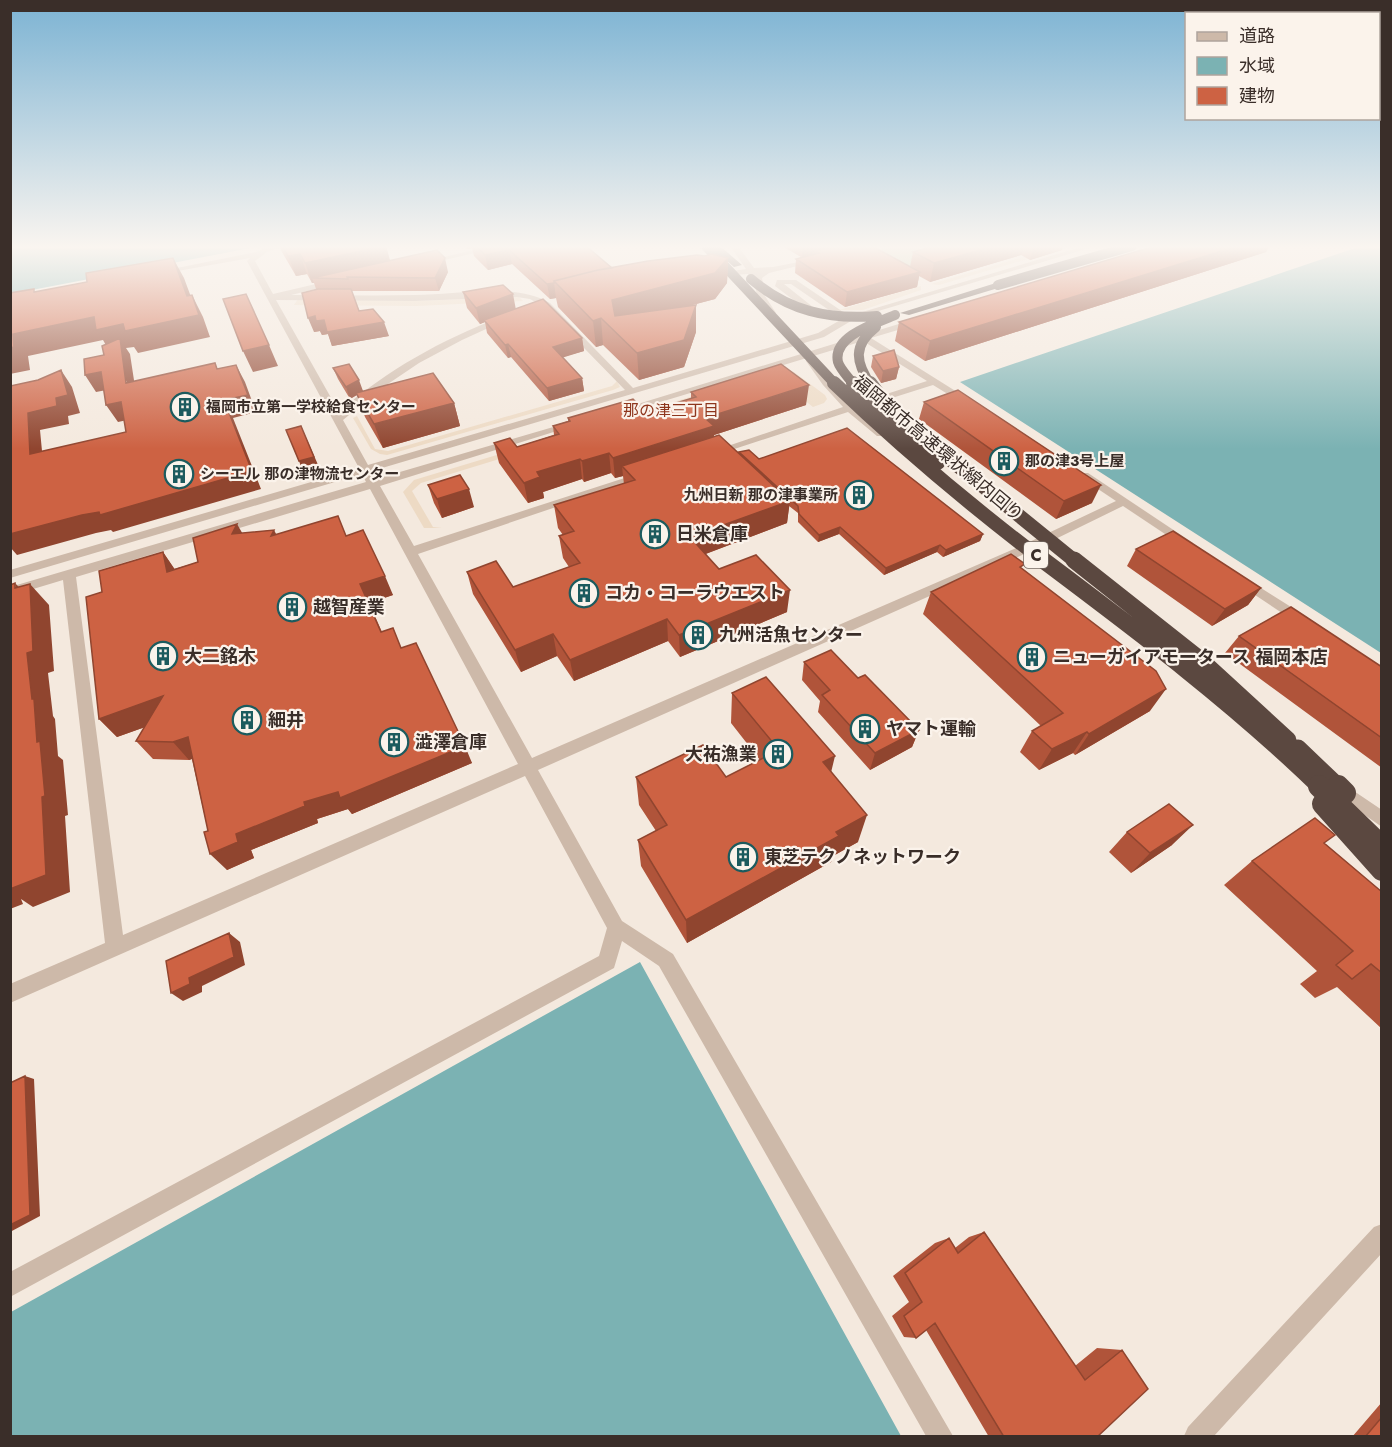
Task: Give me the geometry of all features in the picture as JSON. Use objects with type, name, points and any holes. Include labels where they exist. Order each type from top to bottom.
[{"type":"highway","points":[[766,314],[814,368],[893,445],[971,512],[1230,713],[1338,819],[1382,870]]},
{"type":"highway","name":"福岡都市高速環状線内回り","points":[[770,314],[818,368],[898,444],[978,511],[1162,650],[1275,743],[1382,847]]},
{"type":"highway","points":[[810,314],[823,317],[858,318]]},
{"type":"highway","points":[[818,314],[838,318],[858,318]]},
{"type":"highway","points":[[900,314],[873,329],[862,341],[858,352],[859,365],[869,385],[965,474],[1178,641],[1251,703],[1324,777],[1382,847]]},
{"type":"highway","points":[[868,317],[900,314]]},
{"type":"highway","points":[[868,317],[900,314]]},
{"type":"highway","points":[[900,314],[859,330],[847,337],[840,346],[837,358],[856,388],[1019,534],[1171,646],[1301,751],[1382,832]]},
{"type":"street","points":[[280,314],[616,927],[666,960],[940,1437]]},
{"type":"street","points":[[555,314],[631,391]]},
{"type":"street","points":[[773,314],[794,335],[805,355],[831,391],[848,408],[1225,704],[1382,820]]},
{"type":"street","points":[[817,314],[834,326]]},
{"type":"street","points":[[840,314],[848,319]]},
{"type":"street","points":[[10,574],[821,335],[848,319],[865,314]]},
{"type":"street","points":[[338,419],[405,367],[478,328],[514,315]]},
{"type":"street","points":[[609,414],[923,319]]},
{"type":"street","points":[[863,337],[975,406]]},
{"type":"street","points":[[698,458],[724,454],[848,408],[934,381]]},
{"type":"street","points":[[10,592],[587,420]]},
{"type":"street","points":[[1075,470],[1194,548]]},
{"type":"street","points":[[410,552],[654,472]]},
{"type":"street","points":[[10,994],[527,765],[1027,548],[1125,501]]},
{"type":"street","points":[[69,574],[115,947]]},
{"type":"street","points":[[1234,574],[1312,627]]},
{"type":"street","points":[[10,1285],[608,962],[616,927]]},
{"type":"street","points":[[1197,1437],[1382,1235]]},
{"type":"shaded area","points":[[783,369],[794,372],[825,395],[827,399],[824,403],[813,407],[776,378],[762,379],[421,483],[412,491],[433,527],[442,528],[424,528],[403,492],[414,480]]},
{"type":"shaded area","points":[[617,381],[620,387],[613,390],[387,455],[371,449],[353,418],[357,416],[375,449],[388,451],[612,386]]},
{"type":"water","points":[[1162,314],[1381,314],[1381,653],[960,382]]},
{"type":"water","points":[[640,962],[901,1436],[11,1436],[11,1312]]},
{"type":"building","points":[[10,314],[199,315],[125,331],[123,324],[96,330],[94,317],[13,334],[14,347],[10,348]]},
{"type":"building","points":[[229,314],[255,314],[269,345],[243,351]]},
{"type":"building","points":[[307,314],[377,314],[384,322],[327,332],[324,320],[316,321],[315,316],[308,318]]},
{"type":"building","points":[[502,314],[558,314],[582,338],[553,347],[582,378],[547,388],[484,320]]},
{"type":"building","points":[[586,314],[615,314],[615,316],[633,314],[693,314],[684,340],[637,353],[601,318],[593,321]]},
{"type":"building","points":[[928,314],[1019,314],[930,341],[899,322]]},
{"type":"building","points":[[120,338],[126,383],[215,363],[217,369],[236,365],[248,395],[224,400],[252,471],[100,515],[99,512],[82,515],[10,534],[10,386],[38,380],[61,370],[68,395],[56,398],[57,406],[28,413],[30,454],[126,432],[121,402],[106,405],[101,372],[85,375],[84,359],[104,355],[102,346]]},
{"type":"building","points":[[894,350],[899,367],[883,371],[873,356]]},
{"type":"building","points":[[349,364],[359,380],[346,387],[333,368]]},
{"type":"building","points":[[781,364],[809,385],[705,418],[714,426],[613,458],[609,453],[582,461],[580,459],[537,472],[540,477],[524,483],[494,443],[510,438],[517,447],[559,434],[553,426],[570,421],[568,418],[633,399],[646,412],[696,397],[691,392]]},
{"type":"building","points":[[433,373],[454,403],[374,424],[356,393]]},
{"type":"building","points":[[958,390],[1101,485],[1064,501],[924,402]]},
{"type":"building","points":[[301,426],[314,457],[299,461],[286,430]]},
{"type":"building","points":[[847,428],[983,534],[946,550],[940,545],[886,568],[840,527],[819,535],[799,514],[798,506],[739,452],[749,450],[759,459]]},
{"type":"building","points":[[719,435],[790,501],[690,537],[719,569],[756,555],[790,590],[679,635],[667,619],[570,660],[553,634],[515,650],[467,572],[496,561],[513,587],[580,563],[559,536],[574,531],[554,505],[635,480],[622,466]]},
{"type":"building","points":[[460,475],[469,489],[437,499],[428,485]]},
{"type":"building","points":[[338,516],[346,536],[363,530],[385,576],[360,584],[381,632],[393,628],[401,648],[416,643],[465,746],[340,798],[338,792],[304,802],[305,806],[236,834],[238,842],[210,854],[204,832],[208,831],[188,737],[173,742],[136,741],[163,696],[99,719],[86,597],[102,592],[99,571],[163,552],[167,572],[198,562],[193,538],[237,524],[232,534],[274,530],[271,536]]},
{"type":"building","points":[[1173,531],[1261,588],[1225,609],[1136,549]]},
{"type":"building","points":[[1011,554],[1025,564],[1020,567],[1156,671],[1166,689],[1089,734],[1087,732],[1052,749],[1032,731],[1063,713],[931,592]]},
{"type":"building","points":[[15,583],[15,588],[30,584],[33,651],[27,653],[32,699],[34,699],[37,742],[40,741],[45,796],[42,797],[46,875],[10,889],[10,585]]},
{"type":"building","points":[[1291,607],[1382,667],[1382,738],[1239,636]]},
{"type":"building","points":[[831,650],[858,678],[865,675],[919,730],[875,753],[822,695],[830,690],[804,662]]},
{"type":"building","points":[[766,677],[835,756],[823,762],[867,815],[836,832],[839,836],[686,920],[638,840],[667,825],[636,777],[703,745],[726,777],[779,750],[732,693]]},
{"type":"building","points":[[1169,804],[1193,825],[1150,853],[1127,832]]},
{"type":"building","points":[[1315,818],[1335,835],[1324,843],[1382,892],[1382,973],[1371,964],[1352,979],[1336,965],[1353,951],[1252,861]]},
{"type":"building","points":[[229,933],[234,957],[189,978],[190,984],[171,993],[166,961]]},
{"type":"building","points":[[25,1076],[30,1215],[10,1225],[10,1083]]},
{"type":"building","points":[[984,1232],[1085,1380],[1122,1350],[1148,1389],[1097,1437],[1004,1437],[935,1323],[916,1338],[904,1316],[922,1302],[905,1273],[949,1238],[958,1253]]},
{"type":"building","points":[[1382,1417],[1382,1437],[1365,1437]]},
{"type":"place","name":"福岡市立第一学校給食センター","points":[[185,407]]},
{"type":"place","name":"那の津3号上屋","points":[[1004,461]]},
{"type":"place","name":"シーエル 那の津物流センター","points":[[179,474]]},
{"type":"place","name":"九州日新 那の津事業所","points":[[859,495]]},
{"type":"place","name":"日米倉庫","points":[[655,534]]},
{"type":"place","name":"コカ・コーラウエスト","points":[[584,593]]},
{"type":"place","name":"越智産業","points":[[292,607]]},
{"type":"place","name":"九州活魚センター","points":[[698,635]]},
{"type":"place","name":"大二銘木","points":[[163,656]]},
{"type":"place","name":"ニューガイアモータース 福岡本店","points":[[1032,657]]},
{"type":"place","name":"細井","points":[[247,720]]},
{"type":"place","name":"ヤマト運輸","points":[[865,729]]},
{"type":"place","name":"澁澤倉庫","points":[[394,742]]},
{"type":"place","name":"大祐漁業","points":[[778,754]]},
{"type":"place","name":"東芝テクノネットワーク","points":[[743,857]]},
{"type":"district","name":"那の津三丁目","points":[[671,410]]}]
